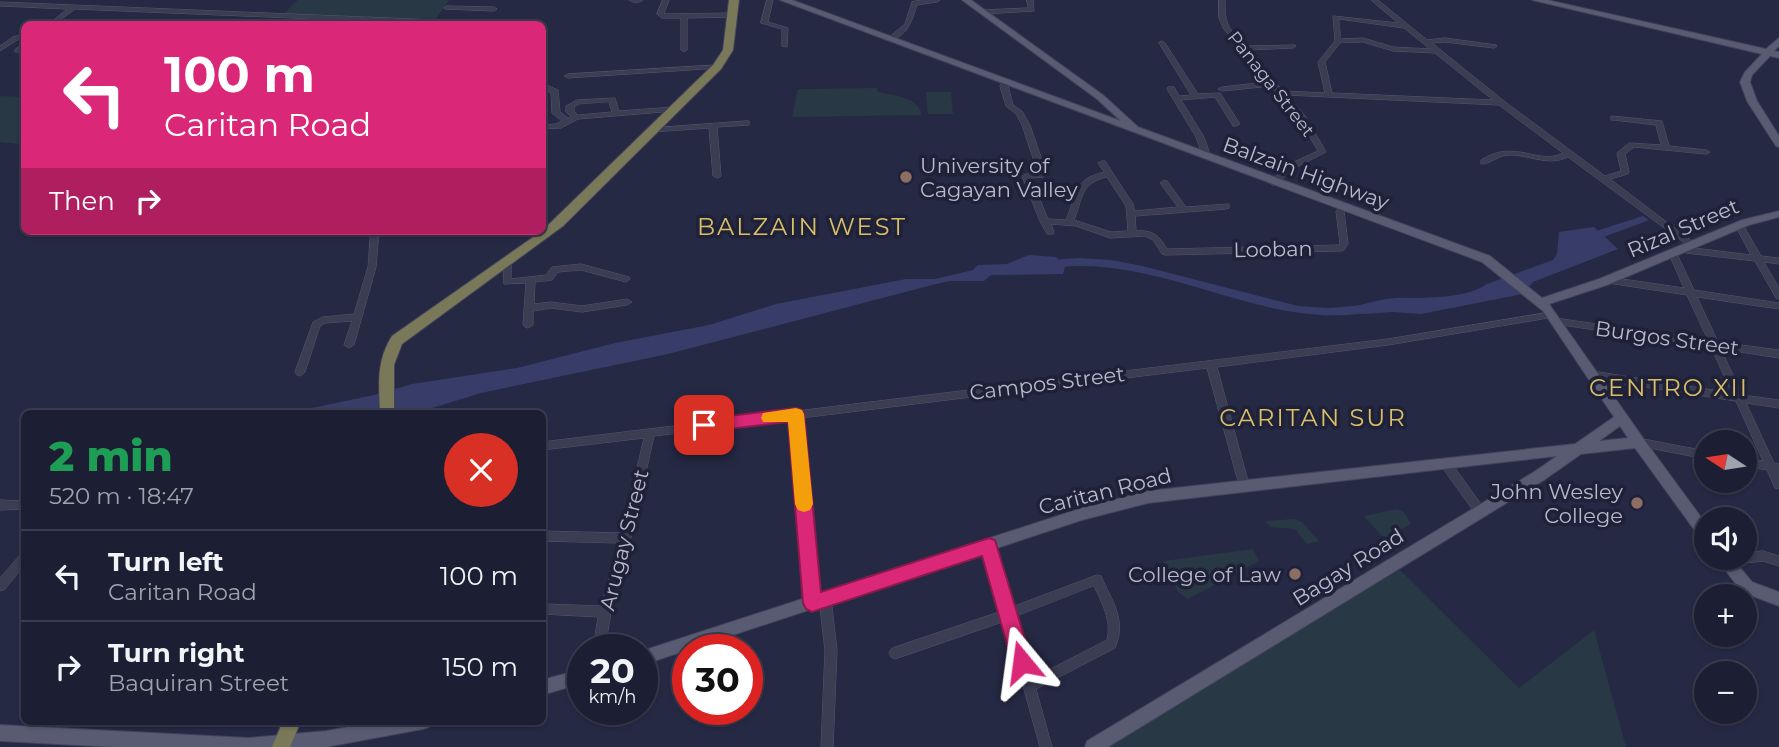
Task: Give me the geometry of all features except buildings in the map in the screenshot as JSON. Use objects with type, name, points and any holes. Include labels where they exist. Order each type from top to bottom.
[{"type":"highway","points":[[546,233],[717,68],[728,50],[734,0]]},
{"type":"highway","points":[[387,410],[387,360],[390,349],[397,340],[543,235]]},
{"type":"highway","points":[[281,746],[290,725]]},
{"type":"main road","points":[[967,0],[1100,97],[1137,133]]},
{"type":"main road","points":[[1536,0],[1779,55]]},
{"type":"main road","name":"Balzain Highway","points":[[792,3],[1101,118],[1340,211],[1498,268]]},
{"type":"main road","points":[[1778,142],[1752,101],[1745,82],[1748,74],[1779,41]]},
{"type":"main road","name":"Balzain Highway","points":[[1137,133],[1486,259],[1545,308]]},
{"type":"main road","name":"Rizal Street","points":[[1545,308],[1598,289],[1606,281],[1738,225],[1779,214]]},
{"type":"main road","points":[[1545,308],[1694,519]]},
{"type":"main road","name":"Bagay Road","points":[[1093,747],[1479,510],[1539,476],[1622,418]]},
{"type":"main road","name":"Caritan Road","points":[[658,653],[1082,514],[1148,497],[1638,442]]},
{"type":"main road","points":[[1732,570],[1747,587],[1779,599]]},
{"type":"main road","points":[[546,687],[567,681]]},
{"type":"main road","points":[[0,733],[226,746],[281,746],[400,725]]},
{"type":"street","points":[[437,21],[452,0]]},
{"type":"street","points":[[632,0],[640,0]]},
{"type":"street","points":[[666,0],[660,14],[662,16],[732,15]]},
{"type":"street","points":[[770,0],[764,23],[785,27],[785,47]]},
{"type":"street","points":[[890,39],[908,24],[914,4],[937,0]]},
{"type":"street","points":[[983,12],[1032,10],[1030,0]]},
{"type":"street","name":"Panaga Street","points":[[1222,0],[1224,24],[1302,118],[1322,152],[1286,169],[1275,183]]},
{"type":"street","points":[[1374,0],[1501,103],[1606,178],[1683,250],[1691,293],[1774,467],[1779,485]]},
{"type":"street","points":[[0,4],[387,21]]},
{"type":"street","points":[[56,21],[72,8]]},
{"type":"street","points":[[447,8],[494,9]]},
{"type":"street","points":[[684,16],[684,50]]},
{"type":"street","points":[[1338,41],[1334,20],[1337,16],[1406,26]]},
{"type":"street","points":[[0,49],[15,38],[21,37]]},
{"type":"street","points":[[1329,94],[1321,62],[1338,41],[1363,40],[1393,49],[1438,51]]},
{"type":"street","points":[[1426,42],[1445,40],[1494,46]]},
{"type":"street","points":[[1162,43],[1195,96]]},
{"type":"street","points":[[1246,48],[1293,46]]},
{"type":"street","points":[[17,51],[21,48]]},
{"type":"street","points":[[568,76],[717,68]]},
{"type":"street","points":[[1007,83],[1004,86],[1010,106],[1019,113],[1026,125],[1043,175],[1026,176],[1050,232]]},
{"type":"street","points":[[1222,89],[1274,83]]},
{"type":"street","points":[[546,87],[555,92],[557,116],[566,121]]},
{"type":"street","points":[[1171,89],[1200,137],[1207,158]]},
{"type":"street","points":[[1282,93],[1501,103]]},
{"type":"street","points":[[1176,98],[1218,96],[1236,124]]},
{"type":"street","points":[[556,104],[570,106],[577,102],[612,100],[616,113]]},
{"type":"street","points":[[570,106],[570,112],[576,117]]},
{"type":"street","points":[[546,127],[558,126],[576,117],[674,108]]},
{"type":"street","points":[[1614,118],[1659,123],[1665,146]]},
{"type":"street","points":[[652,130],[746,123]]},
{"type":"street","points":[[713,126],[712,148],[717,164],[717,176]]},
{"type":"street","points":[[1606,178],[1625,172],[1621,153],[1632,145],[1665,146],[1706,152]]},
{"type":"street","points":[[1484,162],[1499,152],[1559,159],[1569,153]]},
{"type":"street","points":[[1044,221],[1084,225],[1105,234],[1132,231],[1127,199],[1102,163]]},
{"type":"street","points":[[1069,222],[1082,184],[1092,177],[1108,174]]},
{"type":"street","points":[[1164,183],[1184,211]]},
{"type":"street","points":[[1131,214],[1226,206]]},
{"type":"street","name":"Looban","points":[[1132,231],[1151,234],[1165,252],[1342,248],[1340,211]]},
{"type":"street","points":[[1738,225],[1779,296]]},
{"type":"street","points":[[349,345],[372,267],[374,235]]},
{"type":"street","points":[[1683,250],[1779,261]]},
{"type":"street","points":[[508,261],[506,281],[551,277],[557,268],[576,266],[626,279]]},
{"type":"street","points":[[528,325],[531,280]]},
{"type":"street","points":[[1606,281],[1779,306]]},
{"type":"street","points":[[530,308],[551,305],[582,309],[627,302]]},
{"type":"street","name":"Burgos Street","points":[[1545,308],[1715,345],[1779,354]]},
{"type":"street","name":"Campos Street","points":[[546,445],[1388,342],[1545,308]]},
{"type":"street","points":[[300,372],[316,324],[323,320],[358,317]]},
{"type":"street","points":[[1211,364],[1244,485]]},
{"type":"street","points":[[1592,374],[1779,404]]},
{"type":"street","points":[[796,414],[819,601],[831,650],[827,747]]},
{"type":"street","name":"Arugay Street","points":[[601,634],[650,432]]},
{"type":"street","points":[[1638,442],[1694,453]]},
{"type":"street","points":[[1446,464],[1479,510]]},
{"type":"street","points":[[0,505],[21,505]]},
{"type":"street","points":[[546,536],[625,538]]},
{"type":"street","points":[[989,545],[1046,747]]},
{"type":"street","points":[[1757,557],[1779,561]]},
{"type":"street","points":[[0,586],[21,562]]},
{"type":"street","points":[[895,653],[1097,580],[1115,627],[1111,644],[1028,686]]},
{"type":"street","points":[[546,608],[605,612]]},
{"type":"shaded area","points":[[298,0],[449,0],[435,20],[283,14]]},
{"type":"shaded area","points":[[877,88],[878,92],[910,100],[922,115],[792,117],[798,89]]},
{"type":"shaded area","points":[[926,92],[951,92],[953,114],[928,114]]},
{"type":"shaded area","points":[[0,96],[21,97],[21,143],[0,142]]},
{"type":"shaded area","points":[[1397,509],[1404,512],[1411,524],[1387,537],[1381,535],[1364,516]]},
{"type":"shaded area","points":[[1294,519],[1302,522],[1319,541],[1307,544],[1295,529],[1270,527],[1265,521]]},
{"type":"shaded area","points":[[1253,549],[1259,561],[1188,599],[1178,592],[1163,561]]},
{"type":"shaded area","points":[[1400,570],[1519,688],[1594,630],[1626,747],[1105,747],[1215,678]]},
{"type":"water","points":[[1594,227],[1618,249],[1533,282],[1523,294],[1421,314],[1365,314],[1357,306],[1387,299],[1459,295],[1479,289],[1553,260],[1557,254],[1559,232]]},
{"type":"water","points":[[1029,255],[1056,257],[1065,267],[1063,274],[991,275],[984,281],[950,281],[936,284],[668,354],[481,393],[426,410],[302,410],[412,384],[517,368],[615,343],[709,325],[776,304],[906,279],[935,279],[973,270],[978,265],[1007,264]]},
{"type":"waterway","points":[[1588,240],[1643,219]]},
{"type":"waterway","points":[[1046,264],[1079,262],[1142,269],[1266,303],[1308,311],[1338,312],[1378,308]]},
{"type":"slow traffic","points":[[769,418],[796,414],[804,504]]},
{"type":"place","name":"University of Cagayan Valley","points":[[906,177]]},
{"type":"place","name":"John Wesley College","points":[[1637,503]]},
{"type":"place","name":"College of Law","points":[[1295,574]]},
{"type":"district","name":"BALZAIN WEST","points":[[802,226]]},
{"type":"district","name":"CENTRO XII","points":[[1669,387]]},
{"type":"district","name":"CARITAN SUR","points":[[1313,417]]},
{"type":"route","points":[[704,425],[796,414],[812,603],[989,545],[1022,662]]}]
